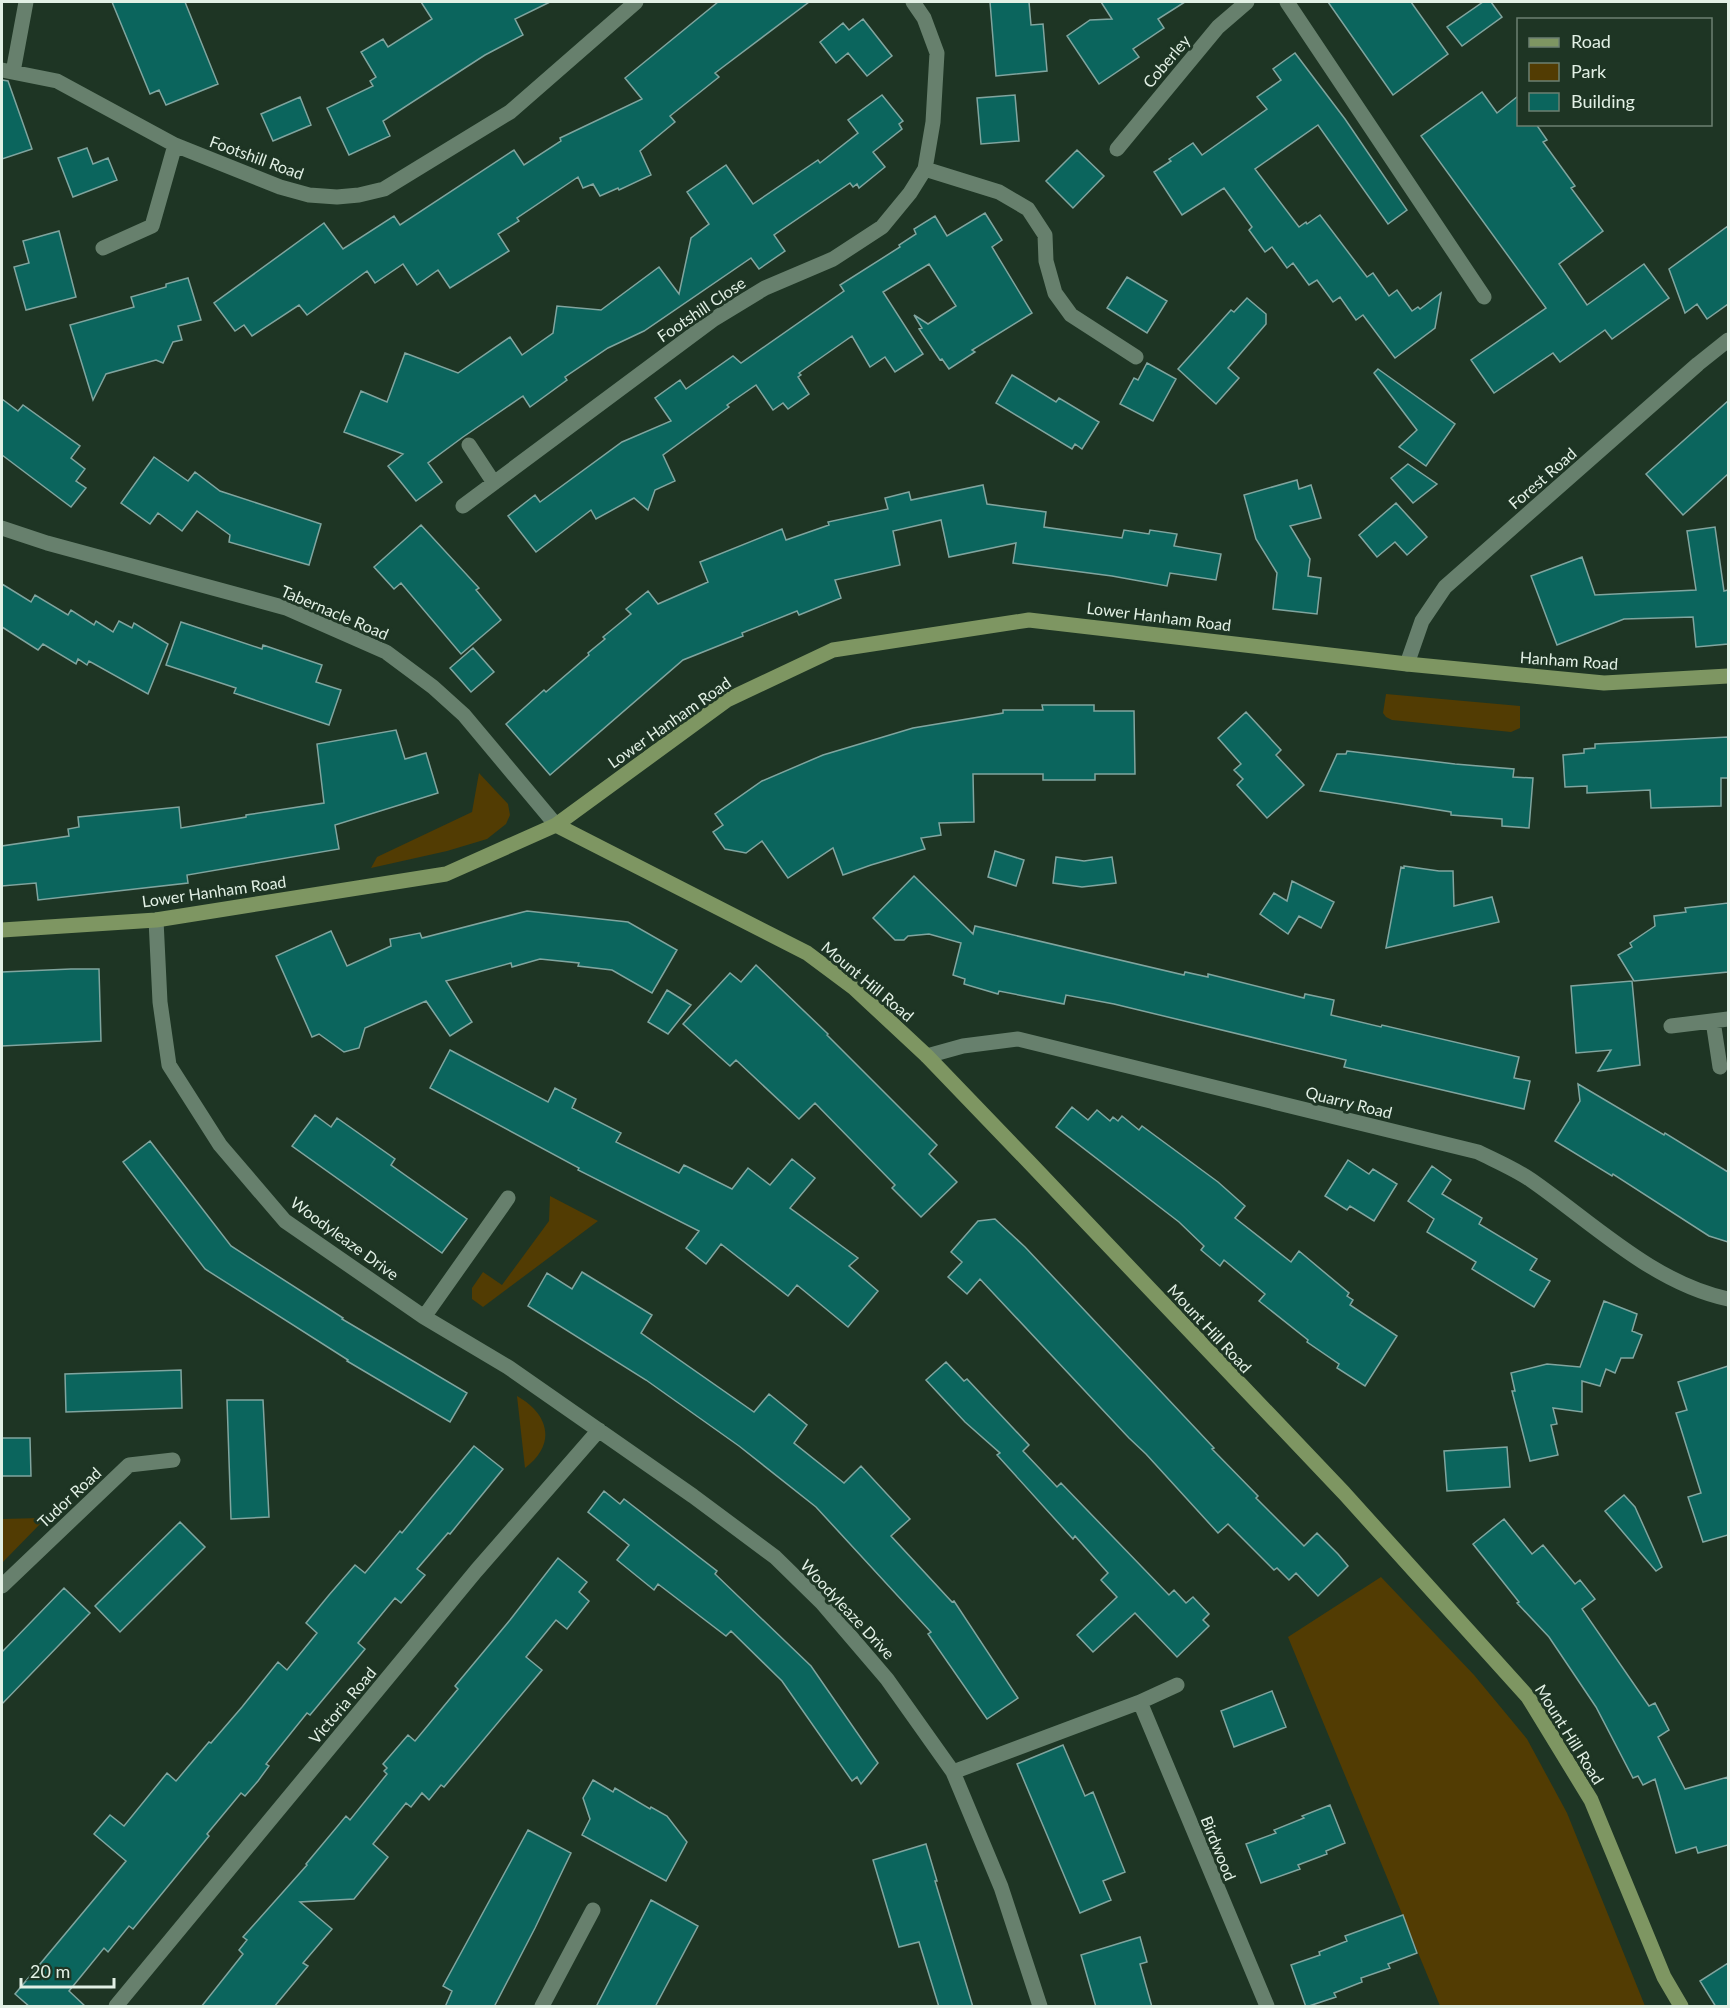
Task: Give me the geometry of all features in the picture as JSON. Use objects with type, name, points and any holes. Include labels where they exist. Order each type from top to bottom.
[{"type":"main road","name":"Lower Hanham Road","points":[[2,930],[156,920],[446,874],[556,825],[727,700],[833,650],[1029,620],[1407,664]]},
{"type":"main road","name":"Hanham Road","points":[[1407,664],[1604,683],[1728,676]]},
{"type":"main road","name":"Mount Hill Road","points":[[556,825],[807,953],[854,988],[927,1056],[1344,1493],[1528,1697],[1591,1800],[1664,1977],[1681,2007]]},
{"type":"street","points":[[7,71],[26,2]]},
{"type":"street","name":"Footshill Road","points":[[7,71],[57,81],[175,145],[257,179],[309,195],[336,197],[359,195],[384,189],[510,112],[636,2]]},
{"type":"street","name":"Footshill Close","points":[[463,506],[714,319],[765,288],[833,259],[882,227],[910,193],[925,169],[933,122],[937,53],[924,18],[913,2]]},
{"type":"street","name":"Coberley","points":[[1117,149],[1218,27],[1248,2]]},
{"type":"street","points":[[1287,2],[1484,297]]},
{"type":"street","points":[[103,248],[152,226],[175,145]]},
{"type":"street","points":[[925,169],[999,192],[1028,209],[1045,235],[1046,261],[1055,293],[1071,315],[1136,357]]},
{"type":"street","name":"Forest Road","points":[[1407,664],[1422,621],[1445,586],[1728,340]]},
{"type":"street","points":[[469,445],[494,483]]},
{"type":"street","name":"Tabernacle Road","points":[[2,528],[47,543],[286,608],[386,652],[433,687],[464,715],[556,825]]},
{"type":"street","name":"Woodyleaze Drive","points":[[156,920],[160,1002],[169,1065],[220,1145],[285,1221],[423,1317],[508,1366],[693,1496],[775,1557],[822,1603],[887,1679],[953,1772],[1001,1887],[1040,2007]]},
{"type":"street","points":[[1671,1026],[1721,1020],[1720,1067]]},
{"type":"street","name":"Quarry Road","points":[[927,1056],[963,1046],[1018,1039],[1478,1152],[1529,1179],[1651,1266],[1707,1295],[1728,1299]]},
{"type":"street","points":[[423,1317],[508,1198]]},
{"type":"street","name":"Victoria Road","points":[[116,2007],[476,1571],[599,1430]]},
{"type":"street","name":"Tudor Road","points":[[2,1586],[129,1465],[173,1460]]},
{"type":"street","points":[[953,1772],[1140,1702],[1178,1685]]},
{"type":"street","name":"Birdwood","points":[[1140,1702],[1267,2007]]},
{"type":"street","points":[[542,2007],[593,1910]]},
{"type":"green space","points":[[1386,694],[1520,706],[1520,728],[1511,732],[1392,720],[1383,713]]},
{"type":"green space","points":[[479,773],[508,804],[510,815],[506,824],[487,839],[447,851],[371,868],[377,857],[472,812]]},
{"type":"green space","points":[[550,1196],[598,1221],[483,1307],[472,1299],[472,1288],[483,1272],[502,1285],[549,1221]]},
{"type":"green space","points":[[517,1396],[536,1411],[545,1430],[542,1449],[525,1468]]},
{"type":"green space","points":[[41,1518],[42,1522],[2,1563],[2,1519]]},
{"type":"green space","points":[[1381,1577],[1474,1675],[1527,1739],[1567,1813],[1645,2006],[1440,2006],[1288,1637]]},
{"type":"building","points":[[112,2],[185,2],[218,84],[166,105],[159,90],[150,94]]},
{"type":"building","points":[[421,2],[550,2],[515,19],[523,35],[485,55],[383,121],[390,136],[349,155],[327,108],[373,86],[370,81],[376,77],[361,52],[383,39],[388,47],[432,19]]},
{"type":"building","points":[[718,2],[809,2],[715,73],[719,77],[670,116],[675,122],[640,151],[651,175],[600,196],[593,184],[583,188],[578,177],[517,218],[519,221],[498,234],[509,251],[450,288],[438,270],[417,285],[403,264],[375,283],[367,271],[307,315],[299,305],[252,336],[244,325],[235,331],[214,303],[324,223],[343,249],[394,216],[400,225],[514,150],[524,165],[561,141],[560,138],[642,99],[625,78]]},
{"type":"building","points":[[990,2],[1029,2],[1031,25],[1043,24],[1047,71],[996,76]]},
{"type":"building","points":[[1101,2],[1185,2],[1158,19],[1164,28],[1133,49],[1139,57],[1099,84],[1067,36],[1090,20],[1112,19]]},
{"type":"building","points":[[1328,2],[1411,2],[1448,54],[1393,95]]},
{"type":"building","points":[[1483,2],[1491,2],[1502,17],[1462,46],[1447,27]]},
{"type":"building","points":[[863,19],[892,56],[867,76],[848,53],[836,63],[820,42],[843,23],[849,30]]},
{"type":"building","points":[[1295,53],[1345,119],[1407,210],[1388,224],[1318,125],[1255,169],[1299,227],[1320,215],[1367,277],[1373,273],[1389,296],[1397,290],[1412,311],[1418,307],[1420,309],[1441,293],[1435,328],[1395,358],[1363,315],[1356,320],[1340,297],[1333,302],[1317,280],[1309,285],[1293,263],[1287,268],[1272,247],[1265,252],[1249,230],[1252,227],[1224,188],[1182,215],[1154,172],[1193,143],[1202,155],[1267,109],[1257,97],[1281,80],[1273,69]]},
{"type":"building","points":[[2,80],[8,81],[32,149],[2,159]]},
{"type":"building","points":[[1482,92],[1497,113],[1517,97],[1517,126],[1537,126],[1547,140],[1543,142],[1575,186],[1571,188],[1603,231],[1559,264],[1587,305],[1644,264],[1669,298],[1612,339],[1605,330],[1560,362],[1553,353],[1494,393],[1471,360],[1546,308],[1421,136]]},
{"type":"building","points":[[882,95],[903,121],[899,124],[902,129],[873,152],[885,167],[859,188],[857,184],[853,187],[850,183],[774,235],[785,251],[759,269],[751,258],[644,331],[608,348],[565,377],[567,380],[530,407],[523,396],[463,437],[428,463],[442,482],[416,501],[388,466],[403,454],[344,432],[361,391],[387,402],[405,353],[458,373],[510,337],[522,355],[553,333],[557,306],[601,310],[659,267],[679,294],[691,238],[709,224],[687,192],[726,165],[753,204],[818,160],[820,163],[858,133],[848,120]]},
{"type":"building","points":[[1015,95],[1019,141],[981,144],[977,98]]},
{"type":"building","points":[[300,97],[311,125],[273,141],[261,114]]},
{"type":"building","points":[[87,148],[93,164],[108,158],[117,180],[73,197],[58,158]]},
{"type":"building","points":[[1077,150],[1104,176],[1073,208],[1046,181]]},
{"type":"building","points":[[985,213],[1002,240],[992,247],[1032,313],[972,350],[975,352],[949,369],[919,329],[922,328],[914,315],[928,324],[956,306],[929,264],[883,292],[923,354],[895,372],[885,357],[870,367],[852,336],[799,373],[801,375],[798,377],[809,394],[788,409],[783,403],[773,410],[756,385],[663,455],[675,481],[655,490],[648,510],[634,498],[596,519],[591,510],[536,552],[508,516],[535,495],[540,502],[622,442],[671,421],[655,398],[680,380],[686,389],[733,356],[741,363],[844,291],[840,285],[900,247],[899,245],[916,234],[914,229],[935,216],[947,236]]},
{"type":"building","points":[[1728,226],[1728,304],[1707,319],[1697,304],[1685,313],[1669,269]]},
{"type":"building","points":[[59,231],[76,297],[26,310],[14,267],[29,263],[23,241]]},
{"type":"building","points":[[1127,277],[1167,301],[1147,333],[1107,308]]},
{"type":"building","points":[[188,278],[201,320],[178,326],[182,340],[173,342],[163,363],[156,360],[106,374],[93,400],[70,325],[134,307],[131,297]]},
{"type":"building","points":[[1247,298],[1266,314],[1266,324],[1228,368],[1239,378],[1216,404],[1178,369],[1231,310],[1234,312]]},
{"type":"building","points":[[1147,363],[1176,379],[1153,421],[1120,404],[1134,378],[1138,380]]},
{"type":"building","points":[[1378,369],[1455,424],[1426,466],[1399,447],[1417,430],[1374,373]]},
{"type":"building","points":[[1012,375],[1056,402],[1059,398],[1099,422],[1082,449],[1075,444],[1072,449],[996,403]]},
{"type":"building","points":[[2,399],[18,411],[23,405],[80,446],[71,458],[85,469],[76,481],[86,488],[71,507],[2,455]]},
{"type":"building","points":[[1728,401],[1728,474],[1683,515],[1646,474]]},
{"type":"building","points":[[154,457],[188,481],[195,472],[220,491],[321,524],[309,565],[229,542],[230,535],[197,511],[182,531],[158,513],[150,524],[121,503]]},
{"type":"building","points":[[1408,464],[1437,484],[1413,503],[1391,478]]},
{"type":"building","points":[[1297,480],[1299,489],[1311,485],[1321,518],[1290,526],[1310,559],[1308,576],[1321,578],[1317,614],[1273,609],[1277,573],[1256,539],[1244,495]]},
{"type":"building","points":[[983,485],[987,504],[1046,512],[1044,527],[1122,538],[1124,530],[1149,534],[1150,530],[1177,534],[1174,546],[1221,554],[1216,580],[1170,573],[1167,586],[1013,563],[1016,543],[949,557],[941,520],[893,531],[900,565],[835,580],[841,598],[799,615],[797,611],[683,660],[550,775],[506,724],[544,690],[546,692],[589,655],[588,653],[605,639],[603,637],[631,614],[626,609],[648,591],[658,604],[708,582],[700,562],[782,529],[786,540],[829,525],[828,522],[888,509],[885,498],[909,492],[911,500]]},
{"type":"building","points":[[1396,503],[1427,537],[1407,555],[1395,542],[1377,557],[1359,535]]},
{"type":"building","points":[[421,525],[479,588],[476,590],[501,620],[461,654],[401,583],[394,589],[374,567]]},
{"type":"building","points":[[1715,527],[1724,591],[1728,590],[1728,644],[1696,647],[1693,617],[1624,619],[1557,645],[1531,576],[1582,557],[1595,595],[1696,590],[1687,531]]},
{"type":"building","points":[[2,584],[31,602],[35,595],[68,615],[71,610],[94,625],[96,621],[113,632],[119,621],[132,628],[134,623],[168,644],[148,694],[89,661],[87,665],[78,659],[76,664],[43,644],[38,650],[2,627]]},
{"type":"building","points":[[181,622],[262,649],[263,645],[322,665],[316,682],[341,690],[329,725],[234,693],[236,688],[166,665]]},
{"type":"building","points":[[473,648],[494,672],[471,692],[450,668]]},
{"type":"building","points":[[1042,705],[1094,705],[1094,711],[1134,711],[1135,774],[1095,774],[1095,780],[1043,780],[1043,774],[973,774],[974,822],[939,823],[941,835],[921,838],[925,849],[843,875],[833,848],[788,878],[762,841],[746,853],[725,849],[713,832],[723,825],[715,814],[762,781],[823,755],[913,728],[1003,713],[1003,710],[1043,710]]},
{"type":"building","points":[[1246,712],[1281,750],[1276,755],[1304,785],[1267,818],[1237,785],[1243,779],[1234,770],[1241,764],[1218,738]]},
{"type":"building","points":[[396,730],[405,759],[426,753],[438,793],[335,825],[339,849],[187,875],[188,883],[38,900],[36,883],[2,886],[2,846],[69,836],[68,829],[79,827],[78,817],[179,807],[181,828],[324,803],[317,744]]},
{"type":"building","points":[[1728,737],[1728,778],[1721,778],[1721,806],[1651,808],[1650,790],[1587,793],[1587,786],[1565,787],[1563,755],[1584,753],[1584,749],[1595,748],[1595,744]]},
{"type":"building","points":[[1347,751],[1514,769],[1513,777],[1533,778],[1529,828],[1502,826],[1502,819],[1451,815],[1451,812],[1320,791],[1337,754],[1346,754]]},
{"type":"building","points":[[995,851],[1024,860],[1016,886],[988,877]]},
{"type":"building","points":[[1056,857],[1084,861],[1112,857],[1116,883],[1082,887],[1053,883]]},
{"type":"building","points":[[1404,866],[1453,871],[1454,906],[1492,897],[1499,922],[1386,948],[1401,867],[1404,868]]},
{"type":"building","points":[[914,876],[973,934],[975,926],[1184,975],[1185,972],[1208,977],[1208,974],[1304,998],[1305,994],[1334,1000],[1331,1015],[1519,1057],[1514,1078],[1530,1081],[1524,1109],[1344,1067],[1346,1060],[1114,1004],[1066,995],[1064,1004],[999,991],[998,994],[964,984],[965,979],[953,975],[961,943],[929,934],[895,940],[873,918]]},
{"type":"building","points":[[1292,881],[1334,902],[1321,928],[1299,916],[1288,934],[1260,914],[1274,893],[1287,901]]},
{"type":"building","points":[[1728,903],[1728,972],[1634,981],[1618,955],[1632,947],[1630,943],[1655,926],[1654,916],[1686,912],[1685,908]]},
{"type":"building","points":[[527,911],[628,922],[677,950],[652,993],[612,970],[578,966],[579,963],[540,959],[512,967],[511,963],[446,981],[472,1022],[450,1036],[426,1001],[365,1028],[359,1048],[344,1052],[319,1034],[312,1037],[276,956],[331,931],[347,966],[391,946],[390,939],[420,933],[422,938]]},
{"type":"building","points":[[756,965],[828,1034],[937,1145],[929,1154],[957,1182],[921,1217],[892,1188],[895,1185],[815,1103],[799,1119],[736,1060],[730,1066],[683,1024],[730,973],[741,982]]},
{"type":"building","points":[[99,969],[101,1041],[2,1046],[2,972]]},
{"type":"building","points":[[1632,981],[1640,1065],[1598,1071],[1611,1050],[1576,1053],[1571,986]]},
{"type":"building","points":[[667,990],[691,1005],[668,1034],[648,1022]]},
{"type":"building","points":[[450,1050],[548,1102],[555,1088],[576,1099],[572,1108],[621,1133],[616,1142],[679,1173],[684,1165],[732,1189],[748,1168],[770,1185],[792,1159],[815,1178],[790,1208],[858,1258],[849,1266],[878,1291],[848,1327],[797,1285],[788,1296],[721,1244],[706,1264],[686,1248],[699,1231],[578,1170],[579,1168],[430,1088]]},
{"type":"building","points":[[1578,1084],[1728,1172],[1728,1242],[1709,1236],[1613,1174],[1612,1176],[1555,1141],[1580,1101]]},
{"type":"building","points":[[1072,1107],[1088,1120],[1097,1110],[1110,1121],[1113,1117],[1118,1121],[1122,1116],[1139,1130],[1142,1126],[1218,1182],[1245,1206],[1235,1218],[1291,1262],[1299,1251],[1349,1293],[1347,1296],[1353,1300],[1350,1305],[1397,1336],[1365,1386],[1337,1368],[1339,1364],[1307,1342],[1308,1340],[1259,1301],[1265,1294],[1224,1260],[1220,1266],[1201,1250],[1204,1246],[1179,1222],[1056,1127]]},
{"type":"building","points":[[315,1115],[331,1127],[337,1118],[395,1159],[391,1165],[467,1219],[442,1253],[292,1146]]},
{"type":"building","points":[[150,1141],[231,1246],[342,1319],[467,1393],[450,1422],[347,1361],[205,1269],[123,1162]]},
{"type":"building","points":[[1348,1160],[1369,1174],[1373,1169],[1397,1184],[1374,1221],[1350,1206],[1347,1210],[1325,1196]]},
{"type":"building","points":[[1432,1166],[1451,1180],[1442,1194],[1482,1218],[1479,1224],[1537,1259],[1530,1270],[1550,1281],[1534,1307],[1472,1269],[1476,1262],[1427,1232],[1434,1219],[1408,1201]]},
{"type":"building","points":[[995,1219],[1025,1247],[1214,1448],[1212,1449],[1258,1496],[1256,1498],[1304,1546],[1317,1533],[1338,1554],[1348,1566],[1318,1596],[1296,1573],[1289,1580],[1277,1568],[1274,1570],[1228,1524],[1218,1533],[980,1279],[967,1294],[948,1277],[962,1262],[951,1252],[978,1221]]},
{"type":"building","points":[[582,1272],[652,1315],[641,1333],[754,1412],[769,1394],[807,1425],[794,1443],[844,1483],[861,1466],[910,1519],[891,1536],[952,1602],[954,1601],[1018,1698],[987,1719],[928,1634],[931,1632],[816,1507],[739,1446],[646,1380],[528,1306],[547,1273],[572,1289]]},
{"type":"building","points":[[1604,1301],[1637,1314],[1632,1331],[1642,1335],[1633,1358],[1621,1358],[1615,1373],[1606,1369],[1600,1386],[1582,1381],[1582,1412],[1553,1408],[1557,1424],[1551,1425],[1558,1455],[1530,1461],[1512,1391],[1515,1391],[1511,1373],[1547,1364],[1580,1367]]},
{"type":"building","points":[[946,1362],[964,1381],[967,1379],[1029,1445],[1023,1451],[1057,1487],[1061,1483],[1169,1595],[1174,1590],[1186,1603],[1193,1597],[1209,1614],[1203,1620],[1209,1626],[1177,1657],[1135,1613],[1093,1652],[1077,1635],[1117,1597],[1101,1580],[1108,1573],[1075,1536],[1073,1539],[997,1455],[1000,1453],[965,1422],[926,1380]]},
{"type":"building","points":[[1728,1366],[1728,1535],[1703,1542],[1688,1497],[1701,1493],[1676,1413],[1687,1410],[1678,1382]]},
{"type":"building","points":[[181,1370],[182,1408],[66,1412],[65,1374]]},
{"type":"building","points":[[227,1400],[263,1400],[269,1517],[231,1519]]},
{"type":"building","points":[[2,1438],[30,1438],[31,1476],[2,1476]]},
{"type":"building","points":[[474,1446],[503,1469],[450,1534],[448,1533],[417,1569],[425,1575],[401,1603],[395,1598],[358,1643],[365,1649],[310,1715],[307,1713],[266,1764],[269,1766],[258,1781],[245,1796],[241,1793],[133,1929],[129,1926],[108,1952],[104,1948],[69,1991],[86,2007],[30,2007],[15,1994],[126,1861],[94,1834],[110,1815],[124,1826],[167,1773],[176,1781],[242,1707],[278,1662],[287,1670],[317,1633],[306,1623],[329,1595],[355,1565],[365,1573],[400,1531],[402,1533]]},
{"type":"building","points":[[1507,1447],[1510,1487],[1447,1491],[1444,1451]]},
{"type":"building","points":[[604,1491],[620,1504],[624,1499],[717,1571],[715,1574],[811,1666],[878,1763],[861,1784],[857,1777],[852,1781],[782,1681],[731,1631],[726,1636],[658,1584],[654,1590],[617,1560],[629,1545],[588,1512]]},
{"type":"building","points":[[1624,1495],[1635,1507],[1662,1567],[1656,1571],[1605,1511]]},
{"type":"building","points":[[1504,1519],[1532,1554],[1543,1545],[1575,1584],[1580,1580],[1595,1599],[1582,1609],[1649,1706],[1655,1703],[1669,1730],[1658,1737],[1685,1789],[1728,1777],[1728,1845],[1698,1853],[1696,1847],[1676,1853],[1655,1779],[1643,1785],[1638,1776],[1633,1778],[1596,1707],[1549,1637],[1517,1603],[1519,1602],[1473,1544]]},
{"type":"building","points":[[180,1522],[205,1547],[120,1632],[95,1606]]},
{"type":"building","points":[[558,1558],[587,1582],[579,1592],[589,1601],[567,1629],[556,1620],[526,1657],[542,1670],[444,1787],[441,1785],[429,1800],[422,1793],[411,1807],[406,1803],[373,1844],[388,1857],[354,1899],[300,1902],[332,1929],[303,1963],[308,1966],[274,2007],[201,2007],[243,1954],[239,1950],[247,1940],[243,1937],[307,1865],[346,1816],[350,1820],[387,1774],[384,1771],[387,1768],[383,1764],[408,1735],[415,1741],[458,1689],[455,1686]]},
{"type":"building","points":[[64,1588],[90,1613],[2,1704],[2,1652]]},
{"type":"building","points":[[1272,1691],[1286,1727],[1234,1747],[1221,1711]]},
{"type":"building","points":[[1063,1745],[1085,1796],[1093,1792],[1125,1872],[1103,1881],[1111,1900],[1080,1913],[1017,1764]]},
{"type":"building","points":[[593,1780],[613,1792],[615,1788],[650,1809],[651,1807],[667,1816],[687,1842],[666,1881],[582,1835],[590,1819],[583,1798]]},
{"type":"building","points":[[1330,1805],[1345,1843],[1326,1851],[1327,1854],[1298,1865],[1300,1869],[1261,1883],[1246,1844],[1276,1833],[1274,1830]]},
{"type":"building","points":[[528,1830],[571,1853],[494,2007],[445,2007],[452,1991],[443,1986]]},
{"type":"building","points":[[926,1844],[973,2007],[939,2007],[919,1942],[899,1947],[873,1860]]},
{"type":"building","points":[[651,1900],[698,1926],[655,2007],[596,2007]]},
{"type":"building","points":[[1403,1915],[1417,1953],[1388,1964],[1390,1968],[1361,1978],[1362,1982],[1334,1993],[1336,1997],[1306,2007],[1291,1965],[1320,1955],[1319,1952],[1347,1941],[1345,1936]]},
{"type":"building","points":[[1140,1937],[1147,1962],[1140,1964],[1152,2007],[1096,2007],[1081,1955]]},
{"type":"building","points":[[1728,1963],[1728,2007],[1716,2007],[1700,1981]]}]
